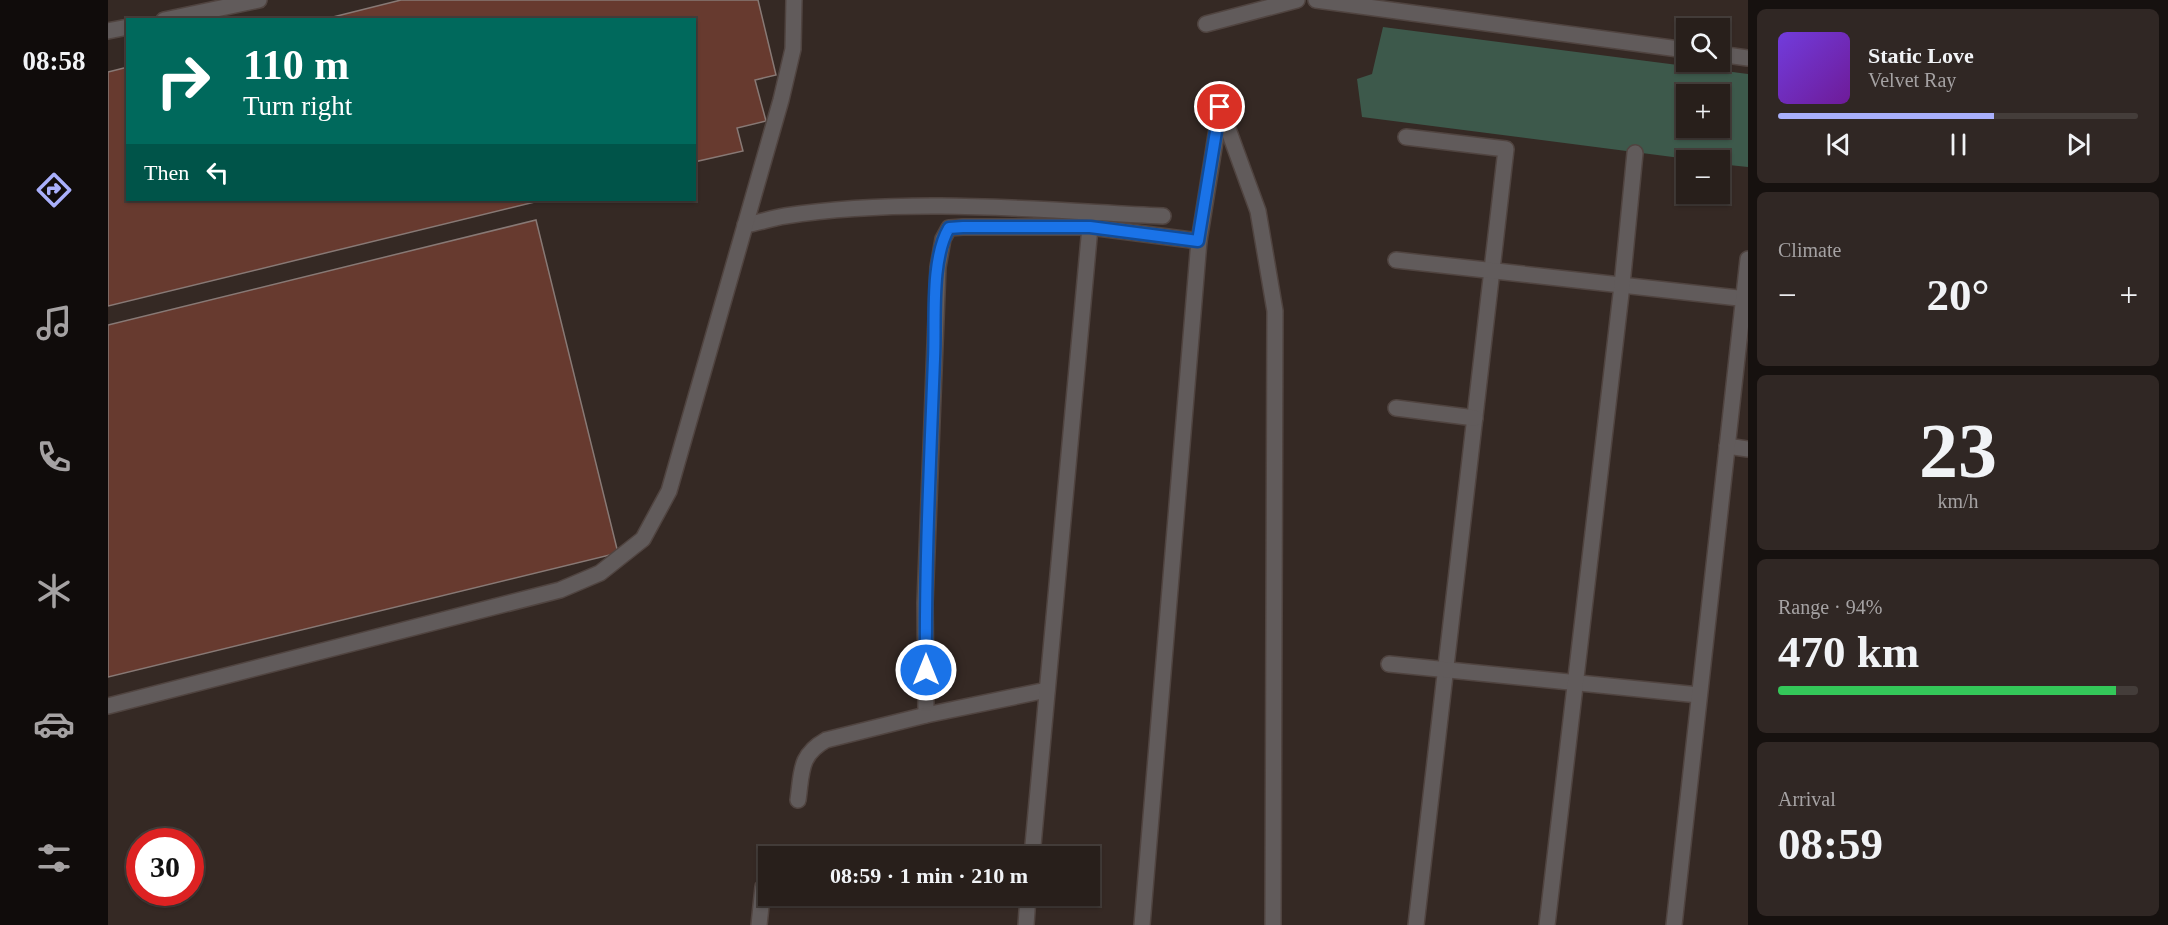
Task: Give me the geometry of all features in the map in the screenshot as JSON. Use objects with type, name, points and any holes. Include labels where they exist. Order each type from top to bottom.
[{"type":"street","points":[[174,18],[259,0]]},
{"type":"street","points":[[108,706],[560,590],[600,573],[643,539],[669,491],[745,225],[794,49],[795,0]]},
{"type":"street","points":[[1206,24],[1297,0]]},
{"type":"street","points":[[1316,0],[1676,49]]},
{"type":"street","points":[[108,31],[126,27]]},
{"type":"street","points":[[1730,56],[1748,58]]},
{"type":"street","points":[[1142,925],[1194,323],[1198,241],[1220,107],[1258,211],[1275,311],[1274,925]]},
{"type":"street","points":[[1406,137],[1506,149],[1416,925]]},
{"type":"street","points":[[1547,925],[1622,285],[1635,153]]},
{"type":"street","points":[[745,225],[784,216],[877,209],[994,207],[1162,216]]},
{"type":"street","points":[[926,715],[925,603],[938,267],[943,239],[949,228],[1090,227],[1198,241]]},
{"type":"street","points":[[1033,846],[1090,227]]},
{"type":"street","points":[[1674,925],[1727,446],[1746,299],[1748,259]]},
{"type":"street","points":[[1396,260],[1746,299]]},
{"type":"street","points":[[1396,408],[1475,418]]},
{"type":"street","points":[[1727,446],[1748,449]]},
{"type":"street","points":[[1389,664],[1700,695]]},
{"type":"street","points":[[798,800],[804,760],[812,748],[826,740],[926,715],[1047,690]]},
{"type":"street","points":[[759,925],[761,906]]},
{"type":"street","points":[[1026,925],[1027,906]]},
{"type":"green space","points":[[1383,27],[1676,65],[1676,72],[1730,72],[1748,74],[1748,167],[1730,165],[1730,150],[1676,150],[1676,157],[1362,117],[1357,79],[1372,74]]},
{"type":"building","points":[[401,0],[758,0],[776,75],[755,80],[766,121],[737,128],[743,151],[696,162],[696,18],[329,18]]},
{"type":"building","points":[[126,68],[126,201],[539,201],[108,306],[108,72]]},
{"type":"building","points":[[536,220],[618,553],[108,677],[108,325]]},
{"type":"route","points":[[926,670],[925,603],[932,419],[938,267],[943,239],[949,228],[1090,227],[1198,241],[1220,107]]}]
